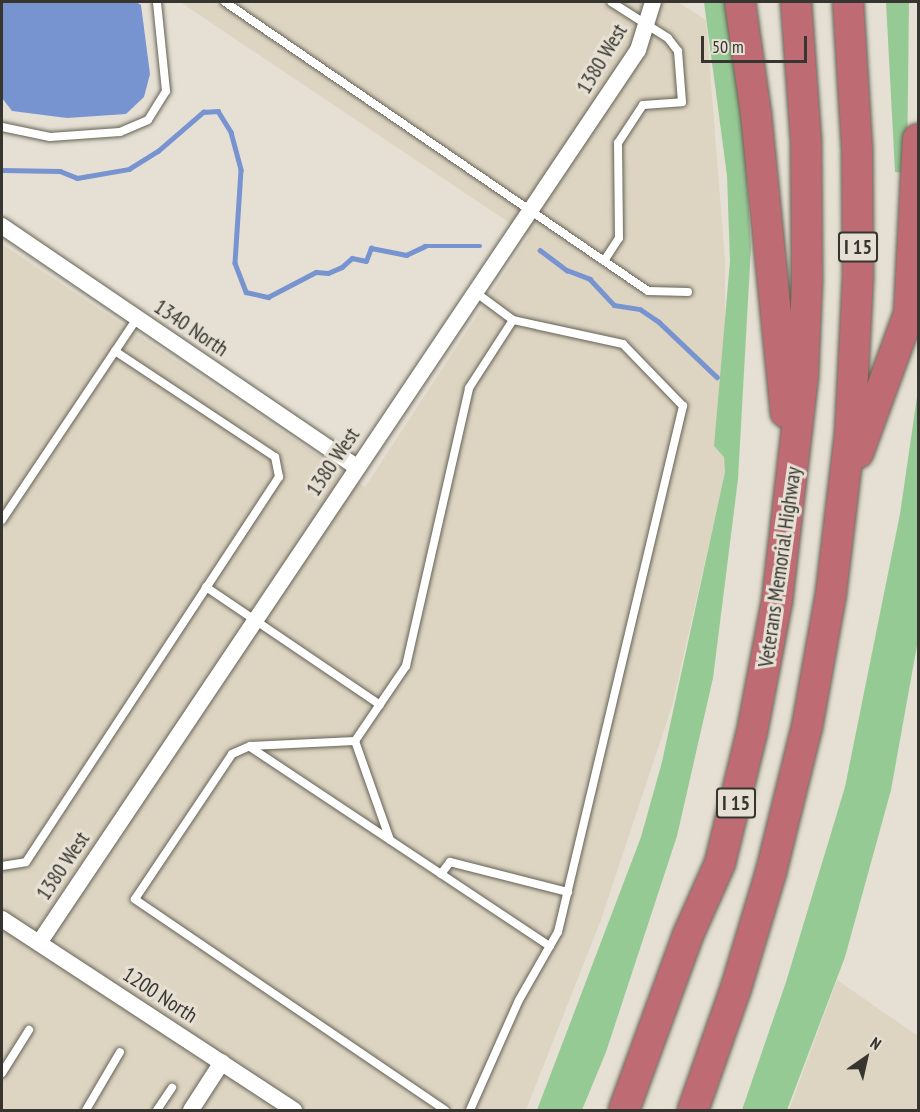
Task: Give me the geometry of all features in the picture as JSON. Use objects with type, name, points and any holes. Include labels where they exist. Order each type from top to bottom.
[{"type":"highway","points":[[740,2],[756,114],[793,480]]},
{"type":"highway","name":"Veterans Memorial Highway","points":[[624,1110],[688,935],[720,863],[765,672],[793,480],[807,281],[806,141],[796,2]]},
{"type":"highway","name":"I 15","points":[[693,1110],[746,959],[785,821],[823,641],[844,493],[858,277],[857,148],[848,2]]},
{"type":"highway","points":[[844,493],[909,314],[918,139]]},
{"type":"street","name":"1380 West","points":[[39,943],[356,467],[638,50],[648,26],[653,2]]},
{"type":"street","name":"1340 North","points":[[2,226],[356,467]]},
{"type":"street","name":"1200 North","points":[[2,919],[294,1110]]},
{"type":"street","points":[[191,1110],[222,1062]]},
{"type":"lane","points":[[2,127],[50,137],[120,132],[148,120],[166,91],[158,2]]},
{"type":"lane","points":[[225,2],[648,291],[688,292]]},
{"type":"lane","points":[[604,261],[619,238],[618,143],[643,105],[682,102],[678,51],[668,38],[611,2]]},
{"type":"lane","points":[[470,1110],[519,1000],[558,932],[683,406],[623,344],[513,320],[475,292]]},
{"type":"lane","points":[[2,520],[137,318]]},
{"type":"lane","points":[[355,741],[406,666],[469,388],[513,320]]},
{"type":"lane","points":[[2,866],[26,862],[279,477],[275,457],[115,351]]},
{"type":"lane","points":[[206,588],[380,705]]},
{"type":"lane","points":[[355,741],[250,746],[231,754],[135,899],[445,1110]]},
{"type":"lane","points":[[355,741],[390,840]]},
{"type":"lane","points":[[250,746],[550,946]]},
{"type":"lane","points":[[441,874],[450,862],[568,892]]},
{"type":"lane","points":[[2,1073],[29,1030]]},
{"type":"lane","points":[[86,1110],[120,1053]]},
{"type":"lane","points":[[157,1110],[172,1088]]},
{"type":"shaded area","points":[[180,2],[678,2],[706,20],[725,260],[725,474],[672,706],[601,920],[526,1110],[2,1110],[2,244],[365,487],[529,236]]},
{"type":"shaded area","points":[[837,980],[918,1036],[918,1110],[789,1110]]},
{"type":"green space","points":[[704,2],[725,2],[733,40],[743,113],[751,247],[738,479],[713,678],[677,836],[606,1052],[582,1110],[537,1110],[641,837],[662,762],[725,472],[724,457],[714,446],[730,261],[727,176]]},
{"type":"green space","points":[[886,2],[909,2],[907,173],[895,172]]},
{"type":"green space","points":[[918,390],[918,640],[891,790],[845,957],[787,1110],[742,1110],[786,982],[845,787],[900,514]]},
{"type":"water","points":[[2,2],[136,2],[141,5],[150,74],[144,97],[126,114],[67,118],[12,111],[2,98]]},
{"type":"waterway","points":[[2,170],[60,171],[77,178],[129,169],[158,151],[203,112],[218,111],[231,132],[241,170],[235,263],[246,292],[268,297],[316,272],[328,273],[342,267],[352,258],[366,261],[371,248],[406,255],[425,246],[480,246]]},
{"type":"waterway","points":[[540,250],[567,270],[590,279],[614,305],[640,309],[659,322],[717,377]]}]
